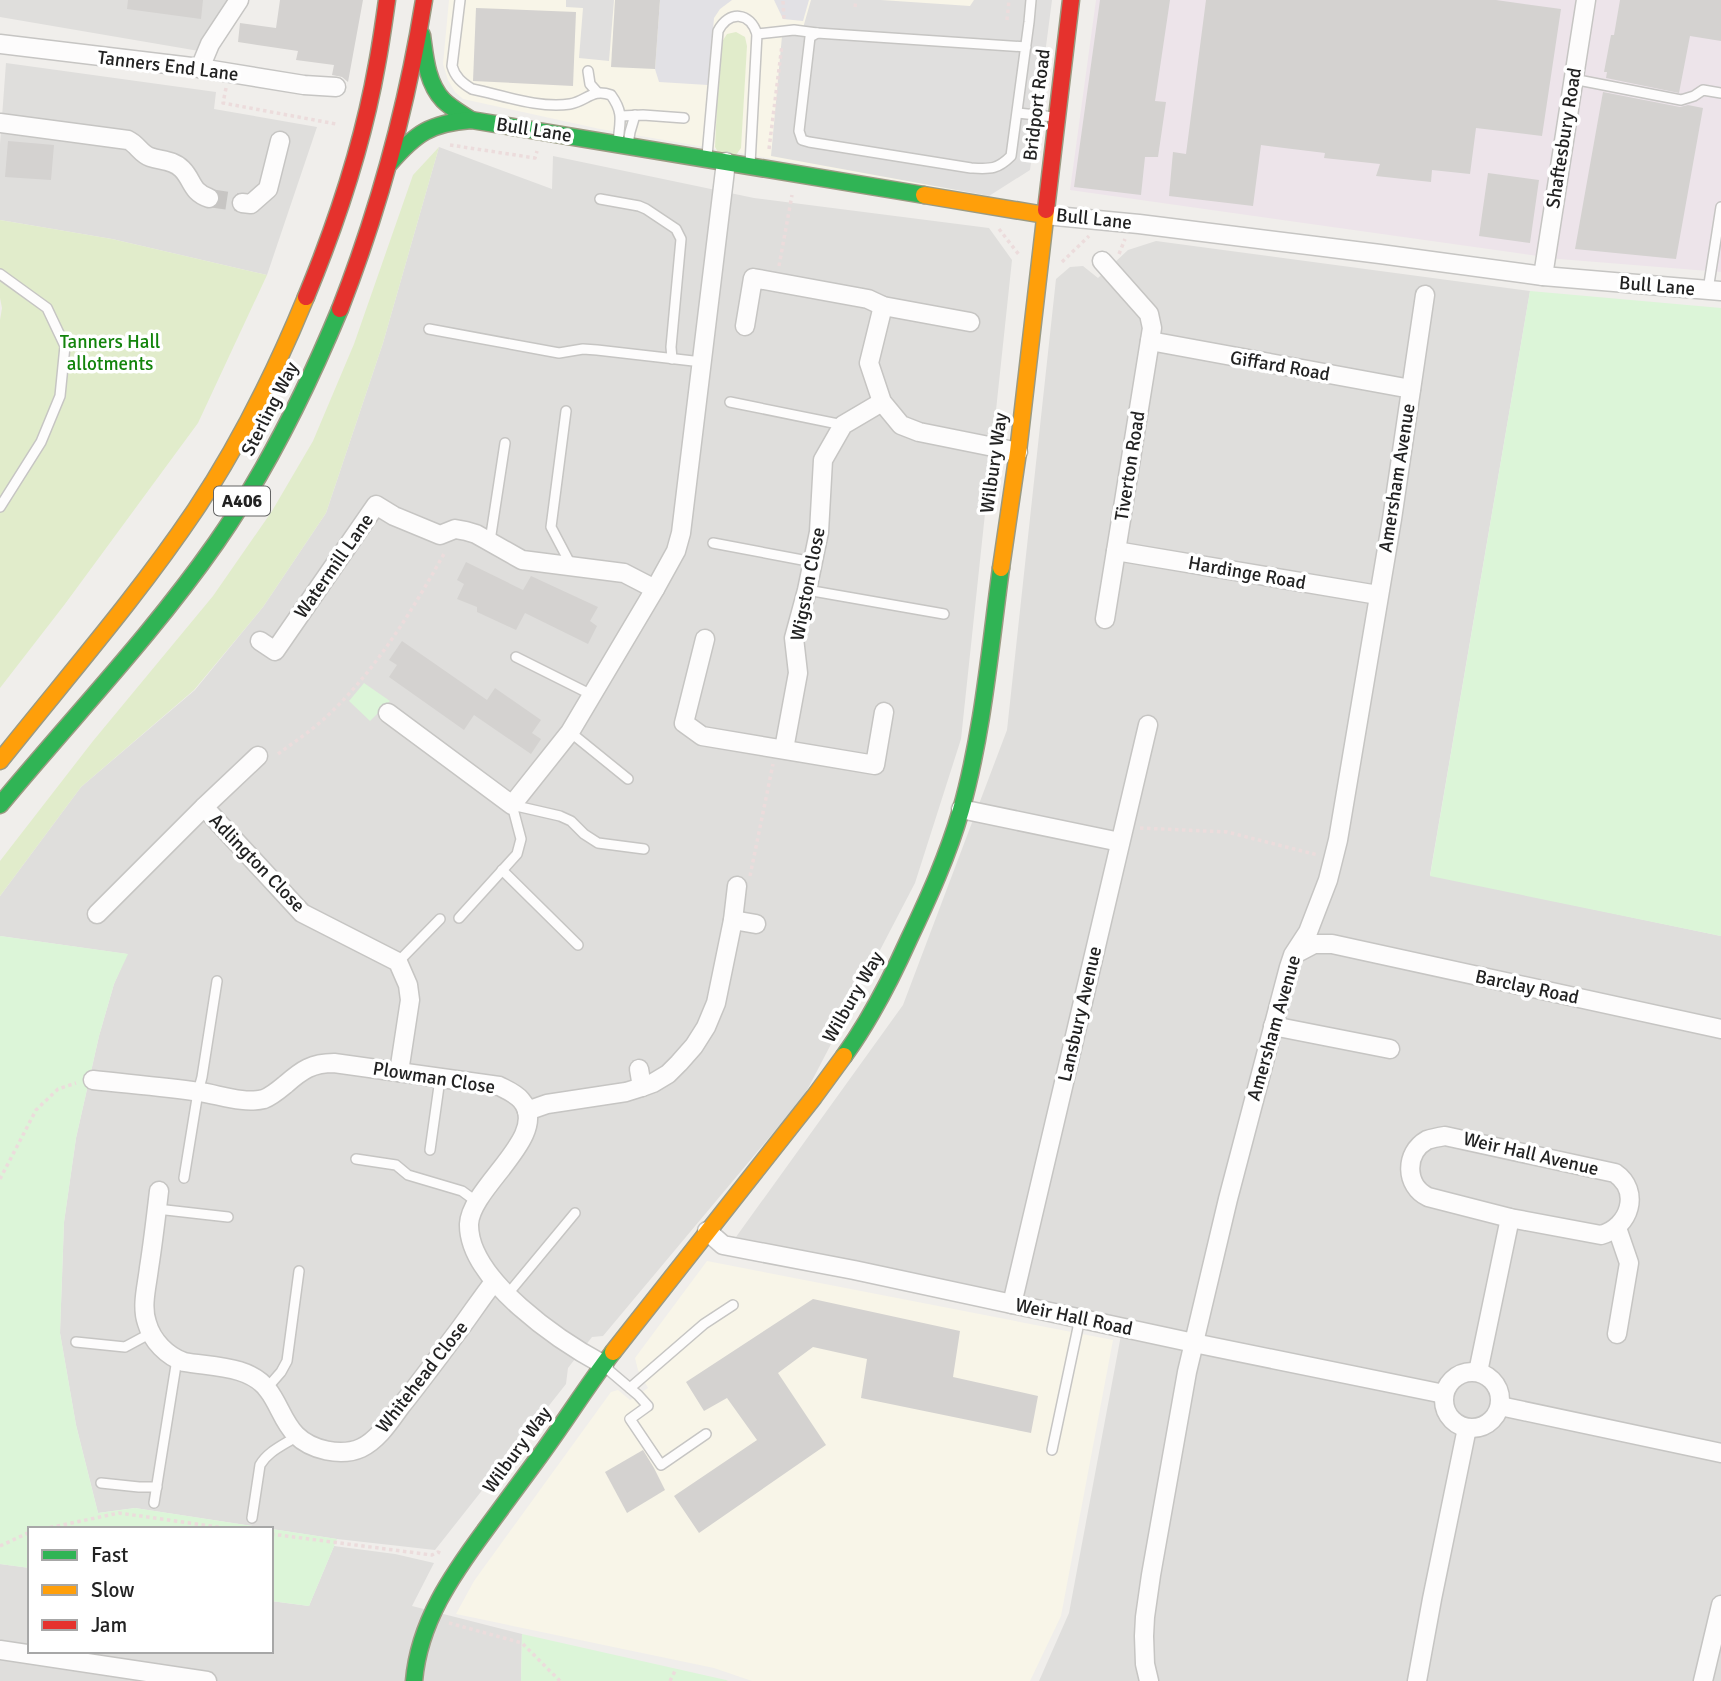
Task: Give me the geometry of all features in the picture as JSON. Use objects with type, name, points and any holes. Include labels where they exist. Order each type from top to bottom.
[{"type":"main road","name":"Sterling Way","points":[[0,758],[124,607],[196,508],[237,442],[302,309],[332,229],[354,162],[375,75],[387,0]]},
{"type":"main road","name":"Sterling Way","points":[[0,808],[127,657],[215,543],[288,425],[332,330],[358,262],[390,163],[402,117],[424,0]]},
{"type":"main road","name":"Bridport Road","points":[[1045,215],[1071,0]]},
{"type":"main road","points":[[420,27],[430,78],[444,101],[471,120]]},
{"type":"main road","points":[[390,163],[418,135],[431,128],[439,124],[471,120]]},
{"type":"main road","name":"Bull Lane","points":[[471,120],[1045,215]]},
{"type":"main road","name":"Wilbury Way","points":[[414,1681],[421,1644],[431,1617],[454,1573],[604,1365],[814,1097],[855,1040],[894,972],[929,898],[961,809],[977,738],[1018,452],[1045,215]]},
{"type":"street","points":[[200,68],[209,44],[239,0]]},
{"type":"street","name":"Shaftesbury Road","points":[[1543,276],[1586,0]]},
{"type":"street","name":"Tanners End Lane","points":[[0,44],[336,87]]},
{"type":"street","points":[[0,123],[128,140],[148,156],[169,161],[183,169],[191,185],[209,198]]},
{"type":"street","points":[[242,203],[251,204],[268,189],[280,141]]},
{"type":"street","points":[[388,713],[512,805],[570,732],[593,695],[676,551],[681,533],[726,162]]},
{"type":"street","name":"Bull Lane","points":[[1045,215],[1394,255],[1543,276],[1715,291]]},
{"type":"street","points":[[1105,264],[1164,333],[1188,349]]},
{"type":"street","points":[[745,326],[753,278],[868,299],[883,306],[970,322]]},
{"type":"street","name":"Amersham Avenue","points":[[1149,1681],[1145,1664],[1145,1617],[1187,1372],[1228,1199],[1293,955],[1308,932],[1333,859],[1392,519],[1426,295]]},
{"type":"street","points":[[883,306],[869,363],[882,402],[901,425],[919,432],[1018,452]]},
{"type":"street","name":"Tiverton Road","points":[[1105,619],[1152,328],[1149,314]]},
{"type":"street","name":"Giffard Road","points":[[1150,341],[1411,388]]},
{"type":"street","name":"Wigston Close","points":[[780,749],[798,673],[794,638],[819,532],[823,460],[843,425],[882,402]]},
{"type":"street","name":"Watermill Lane","points":[[260,641],[275,650],[376,505],[394,516],[440,535],[455,529],[476,534],[522,559],[624,573],[655,589]]},
{"type":"street","name":"Hardinge Road","points":[[1116,551],[1378,595]]},
{"type":"street","points":[[705,639],[684,723],[702,736],[875,765],[884,712]]},
{"type":"street","name":"Lansbury Avenue","points":[[1012,1304],[1148,725]]},
{"type":"street","name":"Adlington Close","points":[[97,914],[258,756]]},
{"type":"street","name":"Adlington Close","points":[[204,807],[302,913],[398,962]]},
{"type":"street","points":[[961,809],[1122,835]]},
{"type":"street","points":[[604,1365],[550,1331],[494,1282],[472,1244],[469,1222],[471,1212],[526,1134],[527,1111],[547,1104],[626,1091],[640,1078],[653,1083],[668,1073],[694,1046],[706,1027],[721,986],[737,890]]},
{"type":"street","points":[[1318,903],[1319,933],[1332,944]]},
{"type":"street","points":[[733,920],[756,924]]},
{"type":"street","name":"Barclay Road","points":[[1293,955],[1314,944],[1332,944],[1721,1029]]},
{"type":"street","points":[[398,962],[408,985],[410,1000],[399,1072]]},
{"type":"street","points":[[1273,1026],[1390,1049]]},
{"type":"street","name":"Plowman Close","points":[[90,1081],[252,1100],[266,1098],[312,1066],[334,1063],[499,1086],[518,1097],[527,1111]]},
{"type":"street","name":"Weir Hall Avenue","points":[[1444,1136],[1452,1137],[1615,1173],[1627,1184],[1629,1191],[1630,1200],[1624,1220],[1617,1228],[1601,1235],[1510,1218],[1421,1194],[1410,1177],[1417,1150],[1426,1141],[1444,1136]]},
{"type":"street","points":[[158,1200],[145,1297],[145,1314],[151,1334],[165,1351],[184,1362],[242,1372],[254,1377],[267,1388],[287,1425],[297,1436]]},
{"type":"street","points":[[1479,1372],[1510,1218]]},
{"type":"street","points":[[1617,1228],[1629,1263],[1617,1334]]},
{"type":"street","name":"Weir Hall Road","points":[[707,1231],[723,1245],[1444,1394]]},
{"type":"street","name":"Whitehead Close","points":[[297,1436],[315,1446],[332,1451],[362,1448],[377,1437],[428,1373],[494,1282]]},
{"type":"street","points":[[1470,1371],[1479,1372],[1496,1383],[1500,1392],[1500,1406],[1490,1423],[1467,1428],[1456,1424],[1450,1418],[1444,1406],[1444,1394],[1455,1377],[1470,1371]]},
{"type":"street","points":[[1500,1406],[1721,1453]]},
{"type":"street","points":[[1417,1681],[1467,1428]]},
{"type":"street","points":[[1703,1681],[1721,1605]]},
{"type":"street","points":[[0,1650],[207,1681]]},
{"type":"lane","points":[[460,0],[452,66],[461,83],[472,89],[551,106],[574,103],[597,92]]},
{"type":"lane","points":[[817,33],[810,37],[799,131],[802,140],[992,170],[1012,156],[1031,0]]},
{"type":"lane","points":[[706,158],[718,31],[728,18],[738,16],[748,19],[757,34],[750,166]]},
{"type":"lane","points":[[757,34],[794,30],[1026,47]]},
{"type":"lane","points":[[588,71],[590,84],[597,92],[611,95],[619,106],[623,144]]},
{"type":"lane","points":[[1573,79],[1681,100],[1703,90],[1721,93]]},
{"type":"lane","points":[[1018,113],[1057,118]]},
{"type":"lane","points":[[623,144],[635,115]]},
{"type":"lane","points":[[621,116],[684,118]]},
{"type":"lane","points":[[600,199],[639,206],[677,229],[680,234],[672,359]]},
{"type":"lane","points":[[1715,291],[1721,207]]},
{"type":"lane","points":[[0,274],[47,308],[65,345],[60,396],[41,442],[0,507]]},
{"type":"lane","points":[[429,329],[559,354],[583,349],[702,362]]},
{"type":"lane","points":[[730,402],[843,425]]},
{"type":"lane","points":[[566,411],[551,527],[571,565]]},
{"type":"lane","points":[[490,541],[505,443]]},
{"type":"lane","points":[[713,543],[813,562]]},
{"type":"lane","points":[[807,590],[944,614]]},
{"type":"lane","points":[[516,657],[593,695]]},
{"type":"lane","points":[[570,732],[628,779]]},
{"type":"lane","points":[[458,918],[517,854],[521,839],[512,805],[561,816],[598,843],[644,849]]},
{"type":"lane","points":[[502,870],[578,945]]},
{"type":"lane","points":[[398,962],[440,919]]},
{"type":"lane","points":[[184,1178],[216,981]]},
{"type":"lane","points":[[430,1150],[440,1079]]},
{"type":"lane","points":[[356,1159],[396,1165],[408,1175],[461,1191],[477,1202]]},
{"type":"lane","points":[[158,1200],[228,1217]]},
{"type":"lane","points":[[507,1295],[575,1213]]},
{"type":"lane","points":[[267,1388],[287,1361],[299,1271]]},
{"type":"lane","points":[[630,1388],[704,1324],[733,1306]]},
{"type":"lane","points":[[1052,1450],[1080,1318]]},
{"type":"lane","points":[[76,1342],[125,1346],[151,1334]]},
{"type":"lane","points":[[154,1503],[177,1359]]},
{"type":"lane","points":[[604,1365],[648,1406],[630,1419],[661,1465],[706,1434]]},
{"type":"lane","points":[[252,1518],[260,1465],[269,1454],[297,1436]]},
{"type":"lane","points":[[101,1483],[157,1487]]},
{"type":"path","points":[[855,7],[856,0]]},
{"type":"path","points":[[1007,20],[1009,0]]},
{"type":"path","points":[[768,157],[785,19],[783,1]]},
{"type":"path","points":[[225,92],[223,103],[336,124]]},
{"type":"path","points":[[440,144],[532,158]]},
{"type":"path","points":[[776,282],[793,188]]},
{"type":"path","points":[[990,221],[1000,229],[1025,262]]},
{"type":"path","points":[[1105,264],[1120,253],[1129,223]]},
{"type":"path","name":"Bull Lane","points":[[1059,265],[1089,235]]},
{"type":"path","points":[[278,754],[325,718],[363,678],[422,593],[455,529]]},
{"type":"path","points":[[737,890],[747,892],[780,749]]},
{"type":"path","points":[[1122,835],[1227,832],[1333,859]]},
{"type":"path","points":[[0,1179],[36,1110],[58,1088],[90,1081]]},
{"type":"path","points":[[53,1527],[119,1514],[217,1527]]},
{"type":"path","points":[[0,1546],[28,1533]]},
{"type":"path","points":[[273,1534],[432,1555]]},
{"type":"path","points":[[431,1617],[522,1643],[560,1681]]},
{"type":"path","points":[[670,1681],[676,1669]]},
{"type":"shaded area","points":[[0,0],[228,0],[199,51],[0,17]]},
{"type":"shaded area","points":[[449,0],[1051,0],[989,196],[600,129],[463,99],[448,80],[443,64]]},
{"type":"shaded area","points":[[566,0],[614,0],[609,61],[579,58],[583,8],[566,7]]},
{"type":"shaded area","points":[[660,0],[732,0],[720,9],[714,18],[708,85],[659,82],[655,69]]},
{"type":"shaded area","points":[[774,0],[809,0],[803,21],[783,19]]},
{"type":"shaded area","points":[[811,0],[881,0],[970,6],[974,0],[1052,0],[1030,170],[989,196],[771,156],[782,36],[801,35]]},
{"type":"shaded area","points":[[1096,0],[1721,0],[1721,272],[1559,259],[1070,190]]},
{"type":"shaded area","points":[[6,63],[216,92],[214,109],[317,127],[267,275],[112,239],[0,220],[0,144]]},
{"type":"shaded area","points":[[439,147],[552,189],[553,156],[754,198],[989,228],[1012,260],[961,739],[915,883],[804,1096],[603,1336],[592,1337],[568,1368],[566,1384],[435,1550],[337,1539],[273,1529],[273,1527],[135,1508],[98,1513],[76,1425],[60,1333],[64,1222],[76,1138],[99,1036],[114,984],[127,954],[0,936],[0,896],[81,787],[195,690],[263,607],[326,513],[383,343]]},
{"type":"shaded area","points":[[1156,241],[1530,291],[1430,875],[1721,936],[1721,1681],[1039,1681],[1069,1613],[1124,1319],[736,1237],[903,1005],[1007,730],[1056,279],[1070,267],[1083,266],[1098,278],[1128,250]]},
{"type":"shaded area","points":[[707,1261],[1113,1340],[1061,1616],[1030,1681],[752,1681],[714,1668],[456,1614],[474,1581],[611,1392],[618,1390],[630,1400],[648,1388],[635,1358]]},
{"type":"shaded area","points":[[334,1546],[395,1554],[434,1563],[412,1606],[522,1634],[521,1681],[0,1681],[0,1564],[28,1568],[28,1653],[273,1653],[273,1601],[309,1606]]},
{"type":"green space","points":[[736,32],[745,37],[747,46],[741,148],[736,155],[718,152],[715,147],[720,45],[727,34]]},
{"type":"green space","points":[[439,147],[383,343],[326,513],[263,607],[194,690],[81,787],[0,896],[0,861],[93,741],[213,596],[272,511],[313,441],[354,344],[413,175]]},
{"type":"green space","name":"Tanners Hall allotments","points":[[0,220],[112,239],[267,275],[198,423],[0,688],[2,308]]},
{"type":"green space","points":[[1530,291],[1721,308],[1721,936],[1430,876]]},
{"type":"green space","points":[[364,683],[390,701],[370,721],[349,701]]},
{"type":"green space","points":[[0,936],[128,954],[114,984],[99,1036],[76,1138],[64,1222],[60,1333],[76,1425],[98,1513],[135,1508],[259,1527],[28,1527],[28,1568],[0,1564]]},
{"type":"green space","points":[[273,1529],[337,1539],[309,1606],[273,1601]]},
{"type":"green space","points":[[522,1634],[726,1680],[728,1681],[521,1681]]},
{"type":"building","points":[[128,0],[203,0],[201,19],[127,9]]},
{"type":"building","points":[[280,0],[363,0],[348,82],[342,77],[332,75],[334,65],[296,60],[298,51],[238,42],[240,23],[276,28]]},
{"type":"building","points":[[615,0],[660,0],[655,69],[611,67]]},
{"type":"building","points":[[1100,0],[1170,0],[1155,101],[1166,102],[1158,157],[1145,157],[1141,195],[1074,187]]},
{"type":"building","points":[[1206,0],[1496,0],[1561,9],[1542,136],[1476,128],[1470,174],[1432,170],[1431,182],[1376,176],[1380,164],[1324,158],[1325,153],[1261,145],[1253,206],[1169,196],[1173,152],[1186,154]]},
{"type":"building","points":[[1620,0],[1721,0],[1721,41],[1690,36],[1679,93],[1606,78],[1607,72],[1604,72]]},
{"type":"building","points":[[476,8],[576,12],[573,86],[473,81]]},
{"type":"building","points":[[1603,92],[1680,107],[1688,105],[1703,108],[1676,259],[1575,249]]},
{"type":"building","points":[[8,141],[54,145],[51,180],[5,177]]},
{"type":"building","points":[[1488,173],[1539,180],[1530,243],[1479,236]]},
{"type":"building","points":[[466,562],[523,590],[531,576],[598,607],[590,621],[597,626],[588,644],[525,613],[516,630],[477,612],[477,607],[457,599],[464,584],[457,580]]},
{"type":"building","points":[[402,641],[487,700],[495,688],[541,720],[532,733],[541,739],[531,754],[474,715],[464,730],[389,677],[397,665],[389,660]]},
{"type":"building","points":[[813,1299],[960,1331],[953,1377],[1038,1396],[1031,1433],[861,1398],[867,1359],[813,1347],[778,1373],[826,1445],[699,1533],[674,1496],[757,1440],[727,1398],[704,1411],[686,1382]]},
{"type":"building","points":[[643,1450],[665,1490],[627,1513],[605,1472]]},
{"type":"tunnel","points":[[209,198],[242,203]]},
{"type":"traffic: fast","points":[[422,35],[433,86],[449,106],[471,120]]},
{"type":"traffic: fast","points":[[390,163],[425,131],[457,121],[471,120],[924,195]]},
{"type":"traffic: fast","points":[[0,805],[138,644],[216,543],[252,487],[284,429],[340,309]]},
{"type":"traffic: fast","points":[[844,1056],[895,969],[931,892],[956,827],[969,780],[980,720],[1001,568]]},
{"type":"traffic: fast","points":[[414,1681],[423,1639],[439,1600],[473,1546],[613,1352]]},
{"type":"traffic: slow","points":[[924,195],[1045,215]]},
{"type":"traffic: slow","points":[[1001,568],[1018,452],[1046,210]]},
{"type":"traffic: slow","points":[[0,761],[125,606],[196,509],[256,406],[306,297]]},
{"type":"traffic: slow","points":[[613,1352],[844,1056]]},
{"type":"traffic: jam","points":[[306,297],[357,153],[371,94],[387,0]]},
{"type":"traffic: jam","points":[[340,309],[390,157],[424,0]]},
{"type":"traffic: jam","points":[[1046,210],[1071,0]]}]
